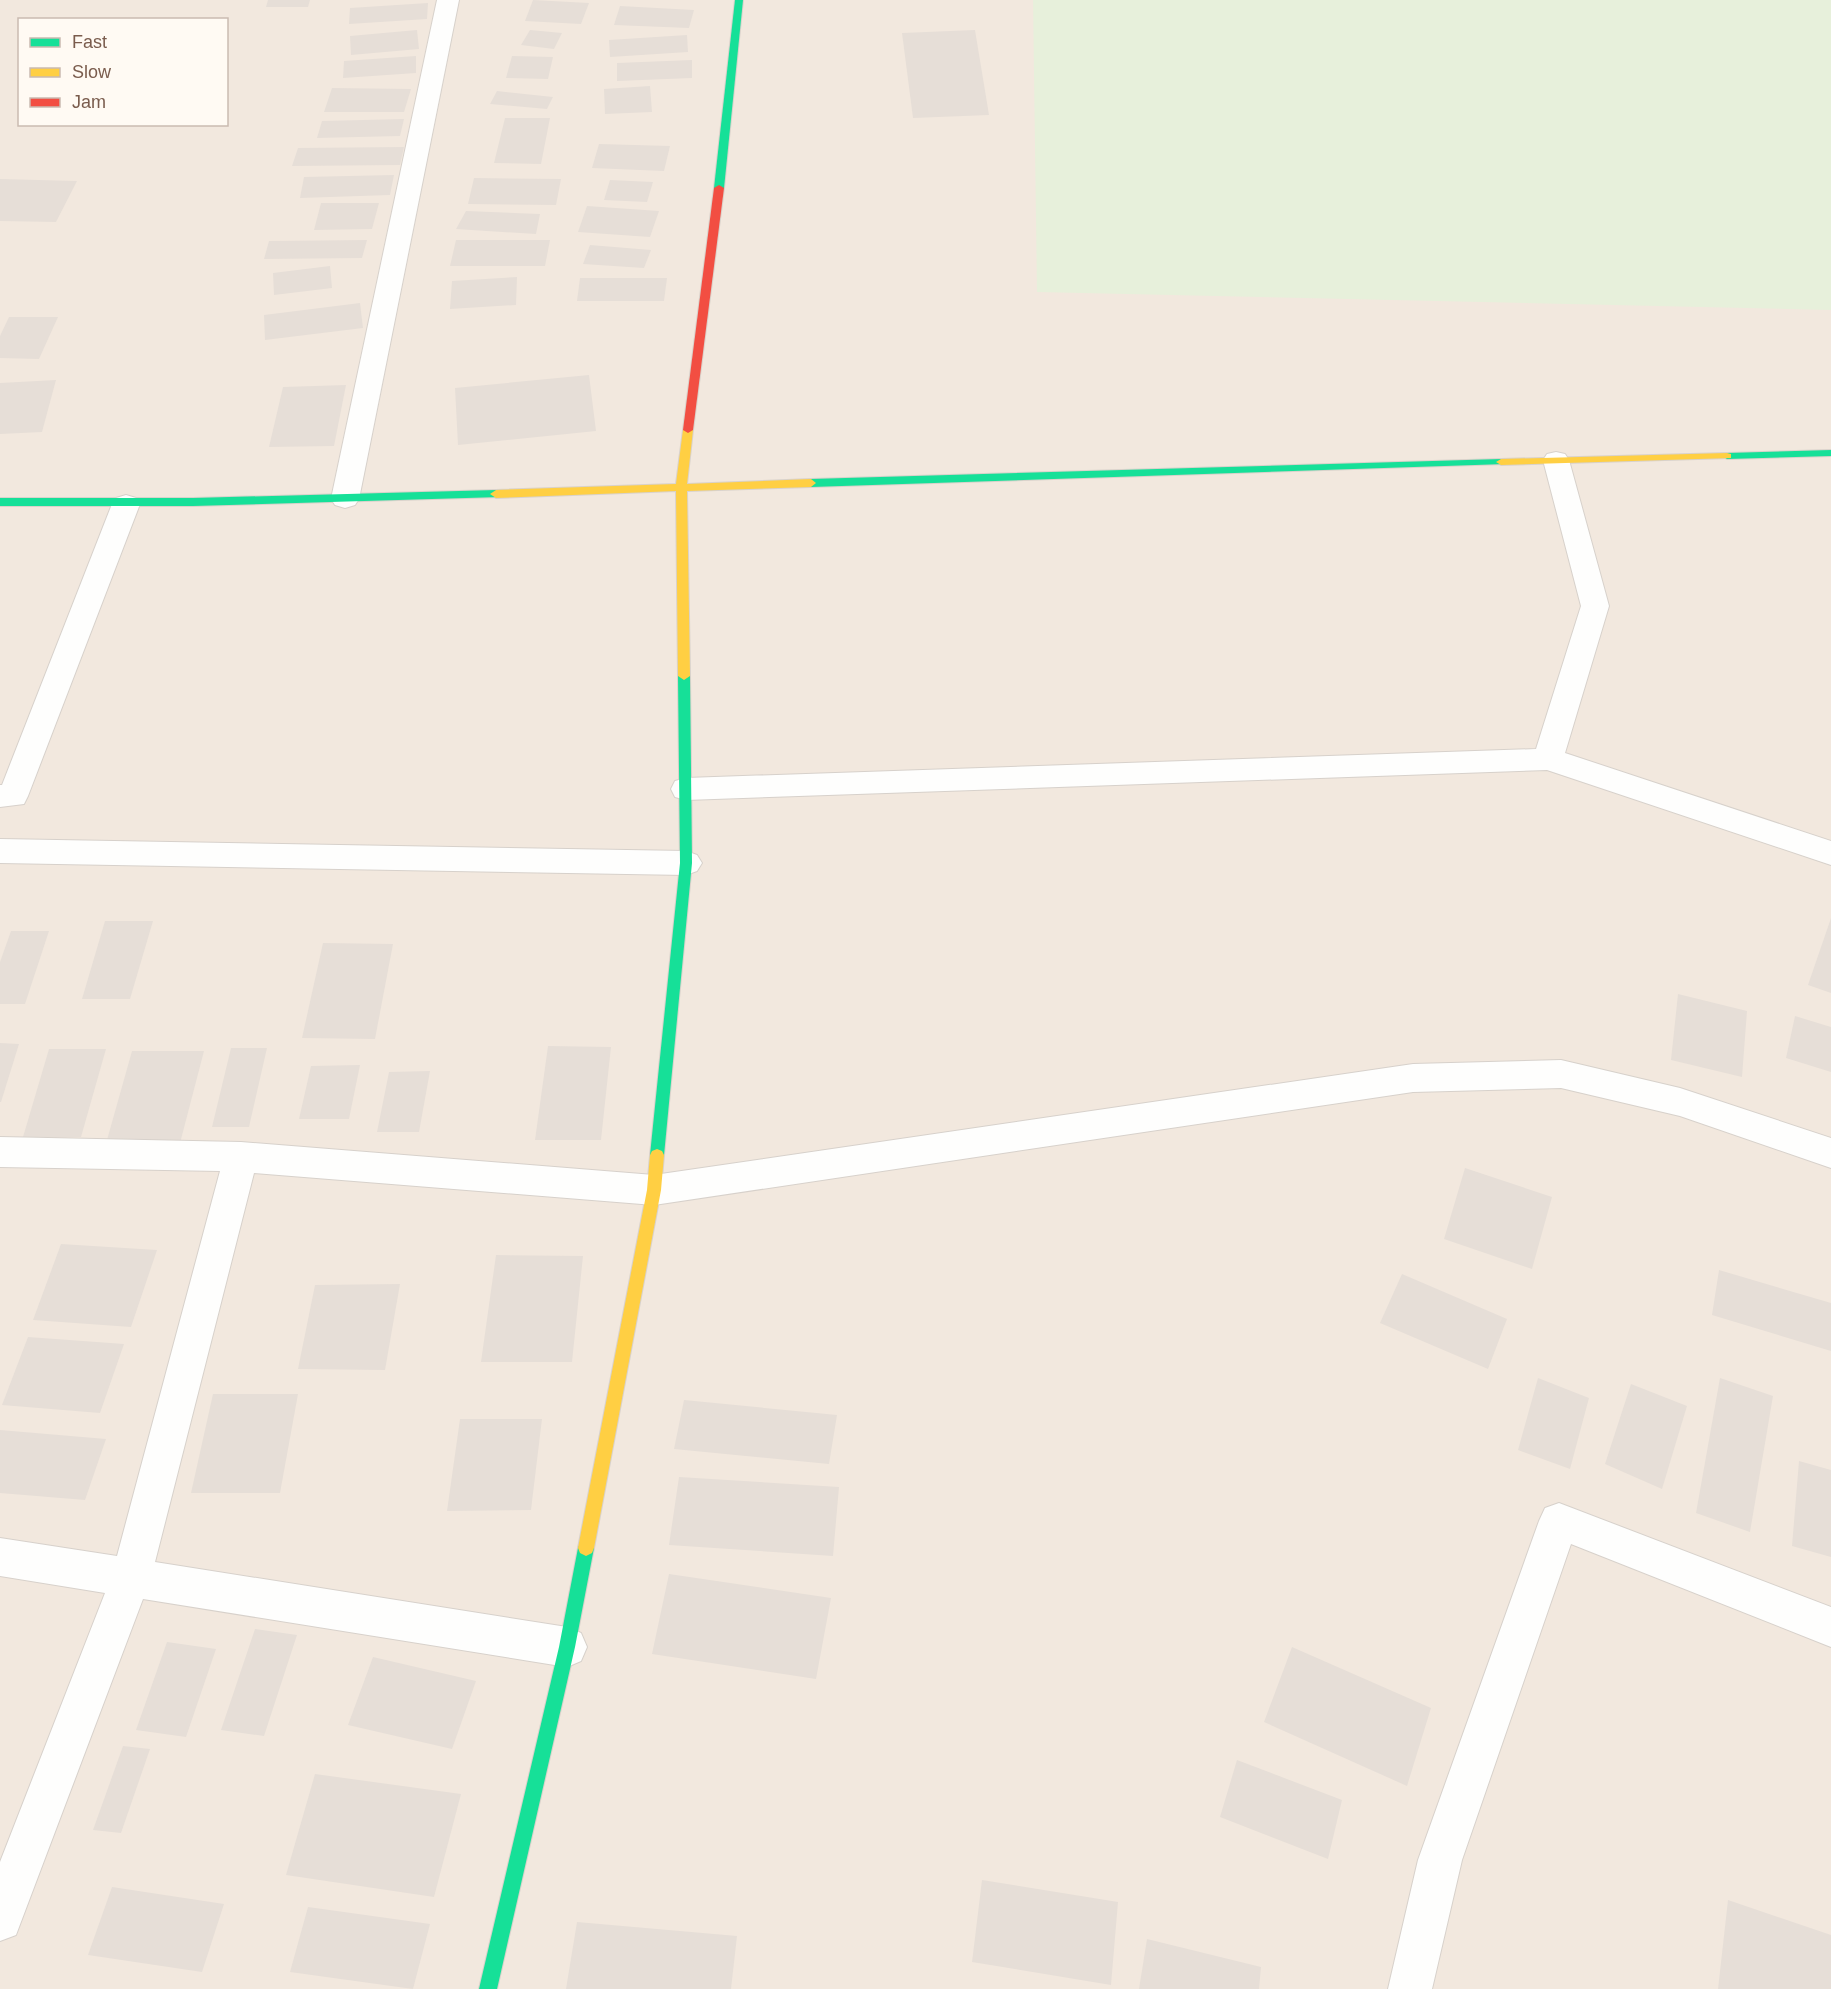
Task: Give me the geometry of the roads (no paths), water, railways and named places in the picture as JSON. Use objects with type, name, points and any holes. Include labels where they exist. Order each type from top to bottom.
[{"type":"street","points":[[345,499],[448,0]]},
{"type":"street","points":[[488,1989],[567,1647],[654,1190],[686,863],[681,487],[725,137],[739,0]]},
{"type":"street","points":[[0,502],[126,504],[345,499],[1831,453]]},
{"type":"street","points":[[1548,759],[1595,606],[1556,460]]},
{"type":"street","points":[[4,804],[126,504]]},
{"type":"street","points":[[686,789],[1548,759],[1831,853]]},
{"type":"street","points":[[0,851],[686,863]]},
{"type":"street","points":[[0,1152],[240,1157],[654,1190],[1413,1078],[1561,1074],[1680,1102],[1831,1153]]},
{"type":"street","points":[[0,1919],[131,1578],[240,1157]]},
{"type":"street","points":[[1410,1989],[1440,1860],[1559,1521],[1831,1627]]},
{"type":"street","points":[[0,1557],[567,1647]]}]
